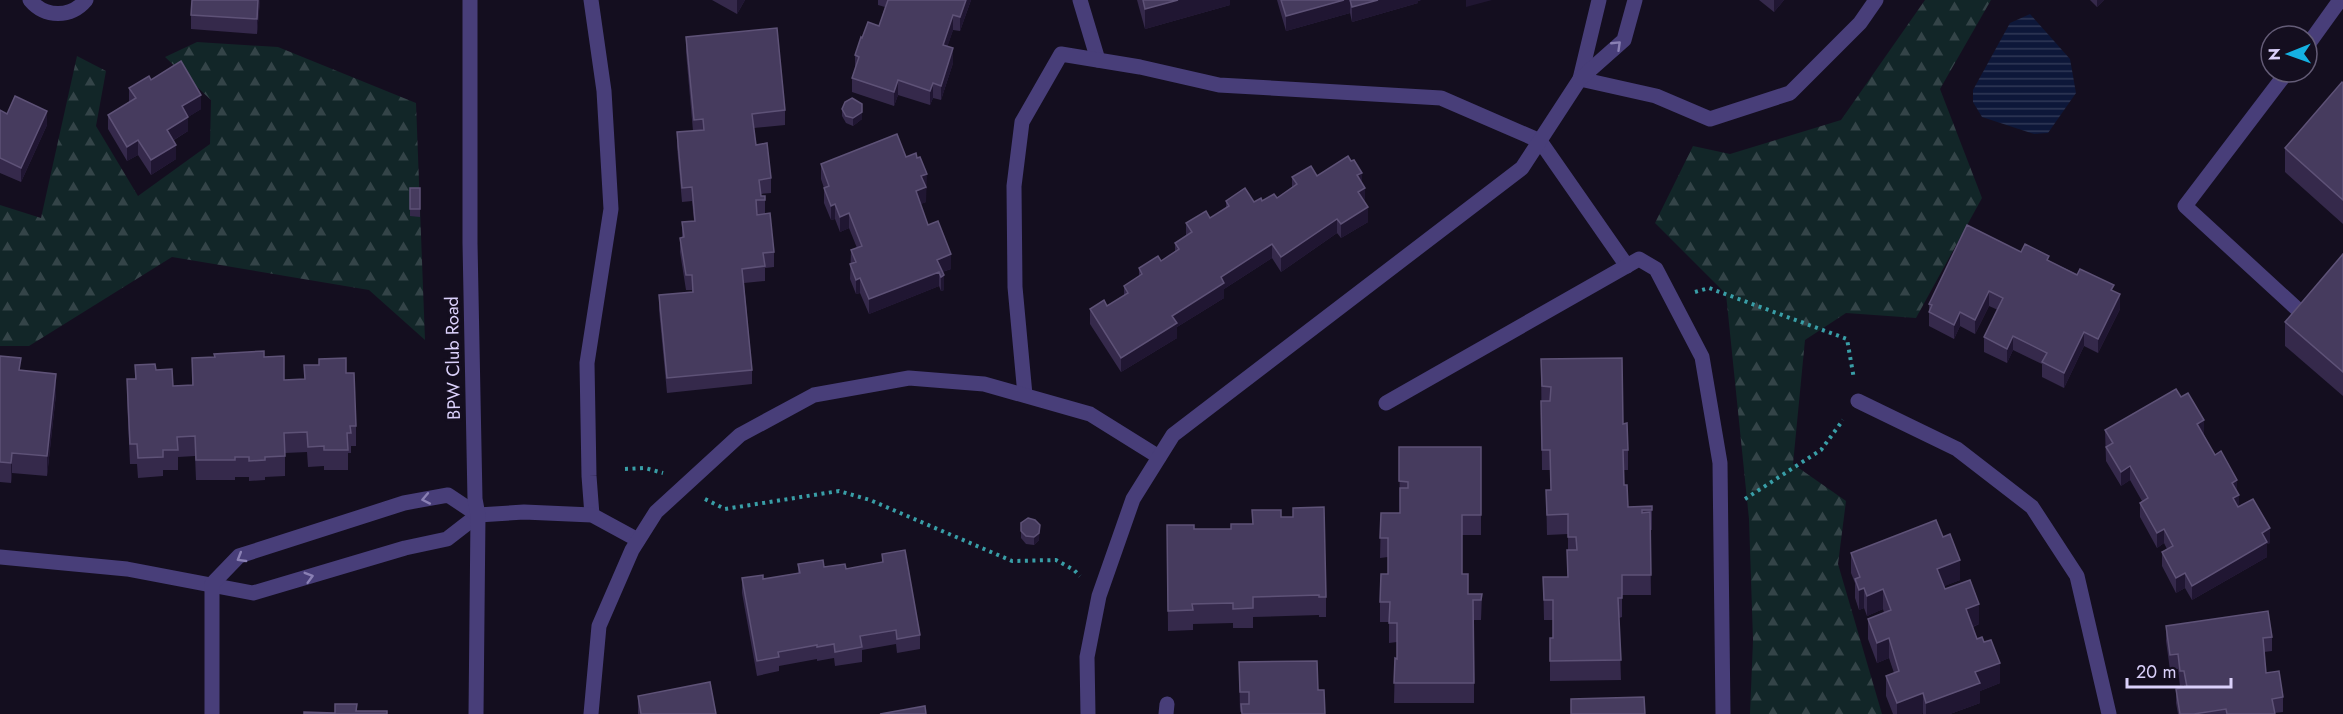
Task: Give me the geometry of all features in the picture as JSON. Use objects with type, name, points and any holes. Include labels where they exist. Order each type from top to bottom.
[{"type":"street","points":[[30,0],[41,10],[56,14],[70,12],[86,0]]},
{"type":"street","name":"BPW Club Road","points":[[470,0],[470,243],[475,499],[478,515],[476,714]]},
{"type":"street","points":[[591,0],[604,91],[611,209],[587,363],[592,515]]},
{"type":"street","points":[[1080,0],[1098,60]]},
{"type":"street","points":[[1580,78],[1599,0]]},
{"type":"street","points":[[1088,714],[1087,657],[1099,596],[1133,499],[1173,435],[1522,168],[1580,78],[1624,40],[1635,0]]},
{"type":"street","points":[[1580,78],[1656,96],[1710,119],[1790,93],[1860,23],[1876,0]]},
{"type":"street","points":[[2319,29],[2340,0]]},
{"type":"street","points":[[1025,395],[1015,287],[1014,186],[1022,122],[1061,54],[1140,67],[1219,85],[1441,98],[1540,141],[1627,266]]},
{"type":"street","points":[[2278,84],[2185,206],[2308,319]]},
{"type":"street","points":[[1386,403],[1639,259],[1656,269],[1702,357],[1720,463],[1723,714]]},
{"type":"street","points":[[591,714],[599,626],[638,540],[656,512],[740,435],[814,395],[909,378],[984,384],[1090,414],[1159,457]]},
{"type":"street","points":[[1858,401],[1957,449],[2032,507],[2077,576],[2109,714]]},
{"type":"street","points":[[212,714],[212,584],[239,556],[404,503],[448,495],[478,515]]},
{"type":"street","points":[[0,557],[126,569],[253,593],[405,548],[447,539],[478,515],[524,512],[592,515],[638,540]]},
{"type":"path","points":[[1671,298],[1709,288],[1847,339],[1858,401],[1821,450],[1720,515]]},
{"type":"path","points":[[625,469],[645,468],[663,473]]},
{"type":"path","points":[[703,498],[725,509],[839,491],[870,500],[1012,561],[1056,560],[1074,570],[1099,596]]},
{"type":"green space","points":[[1925,0],[1991,0],[1940,89],[1982,198],[1916,318],[1846,313],[1805,340],[1793,464],[1846,501],[1838,564],[1882,714],[1750,714],[1753,640],[1749,519],[1726,294],[1655,223],[1693,146],[1730,154],[1841,120]]},
{"type":"green space","points":[[197,42],[278,47],[416,103],[425,340],[369,290],[172,257],[29,346],[0,346],[0,205],[41,218],[77,56],[106,71],[96,126],[138,196],[210,144],[211,100],[165,57]]},
{"type":"water","points":[[2030,14],[2070,59],[2076,93],[2048,133],[2034,134],[1982,117],[1973,102],[1973,90],[2010,23]]},
{"type":"building","points":[[192,0],[258,0],[257,19],[191,15]]},
{"type":"building","points":[[888,0],[966,0],[960,17],[953,15],[943,45],[953,48],[941,86],[933,83],[930,91],[898,80],[894,92],[852,78],[859,57],[855,55],[861,37],[868,22],[879,26]]},
{"type":"building","points":[[1143,0],[1178,0],[1145,9]]},
{"type":"building","points":[[1281,0],[1344,0],[1286,16]]},
{"type":"building","points":[[1350,0],[1378,0],[1352,7]]},
{"type":"building","points":[[777,28],[785,110],[752,114],[756,145],[767,143],[771,178],[759,180],[761,196],[765,196],[765,200],[756,200],[757,215],[770,213],[774,252],[763,253],[765,266],[742,269],[752,370],[667,378],[659,295],[693,292],[692,275],[686,275],[680,238],[684,237],[682,222],[695,221],[692,187],[682,188],[677,132],[704,130],[703,119],[694,120],[686,37]]},
{"type":"building","points":[[181,61],[201,95],[182,106],[188,117],[167,130],[176,145],[151,160],[138,140],[127,147],[108,115],[136,98],[129,88],[149,76],[151,80]]},
{"type":"building","points":[[2343,83],[2343,200],[2285,148]]},
{"type":"building","points":[[15,96],[47,111],[21,168],[0,158],[0,110],[7,114]]},
{"type":"building","points":[[852,98],[862,104],[862,112],[853,118],[846,116],[842,109],[845,102]]},
{"type":"building","points":[[897,134],[906,157],[916,153],[917,158],[920,157],[927,174],[921,176],[926,187],[916,191],[928,225],[938,221],[951,254],[937,260],[944,275],[941,277],[939,272],[869,299],[860,278],[856,280],[850,264],[856,262],[851,250],[862,246],[849,213],[840,217],[835,204],[831,206],[824,188],[829,186],[821,164]]},
{"type":"building","points":[[1348,156],[1351,161],[1354,160],[1362,173],[1357,175],[1365,188],[1358,192],[1368,207],[1341,224],[1337,219],[1281,257],[1272,244],[1221,277],[1224,283],[1172,316],[1177,323],[1121,358],[1090,309],[1104,300],[1107,306],[1128,293],[1124,286],[1142,274],[1139,268],[1158,256],[1161,261],[1179,249],[1175,243],[1192,232],[1186,223],[1206,211],[1210,218],[1229,206],[1226,201],[1245,188],[1254,202],[1261,198],[1262,201],[1274,194],[1277,198],[1297,184],[1292,177],[1311,166],[1317,176]]},
{"type":"building","points":[[410,188],[420,188],[420,209],[410,209]]},
{"type":"building","points":[[1967,225],[2021,252],[2025,244],[2049,256],[2047,260],[2077,275],[2080,269],[2114,285],[2111,290],[2120,294],[2098,339],[2084,332],[2064,373],[2042,362],[2047,353],[2013,336],[2007,349],[1984,337],[2003,298],[1989,291],[1975,320],[1960,312],[1954,325],[1929,312],[1932,305],[1929,304]]},
{"type":"building","points":[[2343,254],[2343,372],[2285,322]]},
{"type":"building","points":[[264,351],[264,357],[284,356],[284,380],[305,379],[304,365],[319,365],[319,359],[346,358],[346,373],[354,373],[356,426],[350,426],[351,433],[347,433],[348,450],[324,450],[324,446],[308,447],[307,432],[284,433],[285,456],[249,461],[249,457],[235,457],[235,460],[196,460],[195,436],[177,437],[178,450],[163,450],[163,457],[138,458],[137,444],[130,444],[127,379],[136,379],[135,365],[155,364],[156,370],[172,369],[173,386],[193,385],[192,358],[215,357],[214,354]]},
{"type":"building","points":[[0,356],[21,358],[19,370],[56,374],[47,456],[12,453],[11,463],[0,462]]},
{"type":"building","points":[[1622,358],[1623,424],[1627,423],[1628,450],[1623,450],[1624,485],[1627,485],[1628,507],[1652,506],[1652,510],[1642,510],[1642,513],[1650,512],[1651,575],[1622,575],[1622,598],[1618,598],[1621,660],[1550,661],[1550,638],[1553,638],[1553,600],[1544,600],[1543,577],[1568,577],[1567,550],[1577,550],[1576,537],[1568,537],[1568,514],[1547,515],[1546,490],[1551,490],[1550,450],[1542,450],[1541,401],[1550,401],[1551,387],[1542,386],[1541,359]]},
{"type":"building","points":[[2176,389],[2181,397],[2188,393],[2204,420],[2197,424],[2215,455],[2221,451],[2237,480],[2232,483],[2239,495],[2233,498],[2238,507],[2253,499],[2270,528],[2262,533],[2267,542],[2192,586],[2185,573],[2176,578],[2162,552],[2173,546],[2164,529],[2157,533],[2140,503],[2148,498],[2130,466],[2121,472],[2106,447],[2113,443],[2105,430]]},
{"type":"building","points":[[1399,447],[1481,447],[1481,515],[1462,515],[1462,574],[1468,574],[1468,594],[1482,594],[1481,600],[1473,600],[1474,683],[1394,683],[1397,623],[1389,623],[1390,602],[1380,602],[1381,574],[1388,574],[1388,538],[1380,538],[1381,513],[1400,513],[1400,488],[1408,488],[1408,482],[1399,481]]},
{"type":"building","points":[[1324,507],[1326,597],[1319,597],[1319,595],[1253,597],[1253,608],[1233,609],[1233,603],[1192,604],[1193,610],[1168,611],[1167,525],[1194,525],[1194,529],[1231,529],[1231,524],[1253,524],[1252,510],[1281,510],[1281,517],[1293,517],[1293,508]]},
{"type":"building","points":[[1028,518],[1040,525],[1039,533],[1034,537],[1026,536],[1021,531],[1021,523]]},
{"type":"building","points":[[1936,520],[1943,537],[1950,534],[1960,560],[1937,569],[1945,589],[1970,580],[1979,604],[1966,609],[1977,639],[1982,637],[1984,642],[1991,640],[2000,663],[1975,672],[1980,683],[1926,703],[1923,693],[1897,703],[1886,676],[1899,671],[1889,638],[1877,643],[1868,619],[1891,610],[1883,589],[1867,596],[1864,588],[1859,590],[1855,579],[1860,577],[1851,553]]},
{"type":"building","points":[[905,550],[920,635],[897,639],[896,630],[860,636],[862,647],[835,652],[834,644],[817,647],[817,645],[778,652],[779,657],[757,661],[742,578],[763,575],[763,579],[800,573],[798,564],[823,560],[824,567],[845,564],[846,569],[883,562],[882,554]]},
{"type":"building","points":[[2268,611],[2272,637],[2263,638],[2266,673],[2279,671],[2283,697],[2272,699],[2275,714],[2227,714],[2226,709],[2180,714],[2176,689],[2187,687],[2184,671],[2180,671],[2178,654],[2170,655],[2166,626]]},
{"type":"building","points":[[1317,661],[1318,690],[1324,690],[1325,714],[1242,714],[1241,704],[1249,704],[1249,692],[1240,692],[1239,662]]},
{"type":"building","points":[[710,682],[716,714],[641,714],[638,696]]},
{"type":"building","points":[[1644,697],[1645,714],[1571,714],[1571,699]]},
{"type":"building","points":[[335,704],[357,704],[356,711],[387,711],[387,714],[304,714],[304,712],[335,713]]},
{"type":"building","points":[[925,706],[926,714],[880,714]]}]
